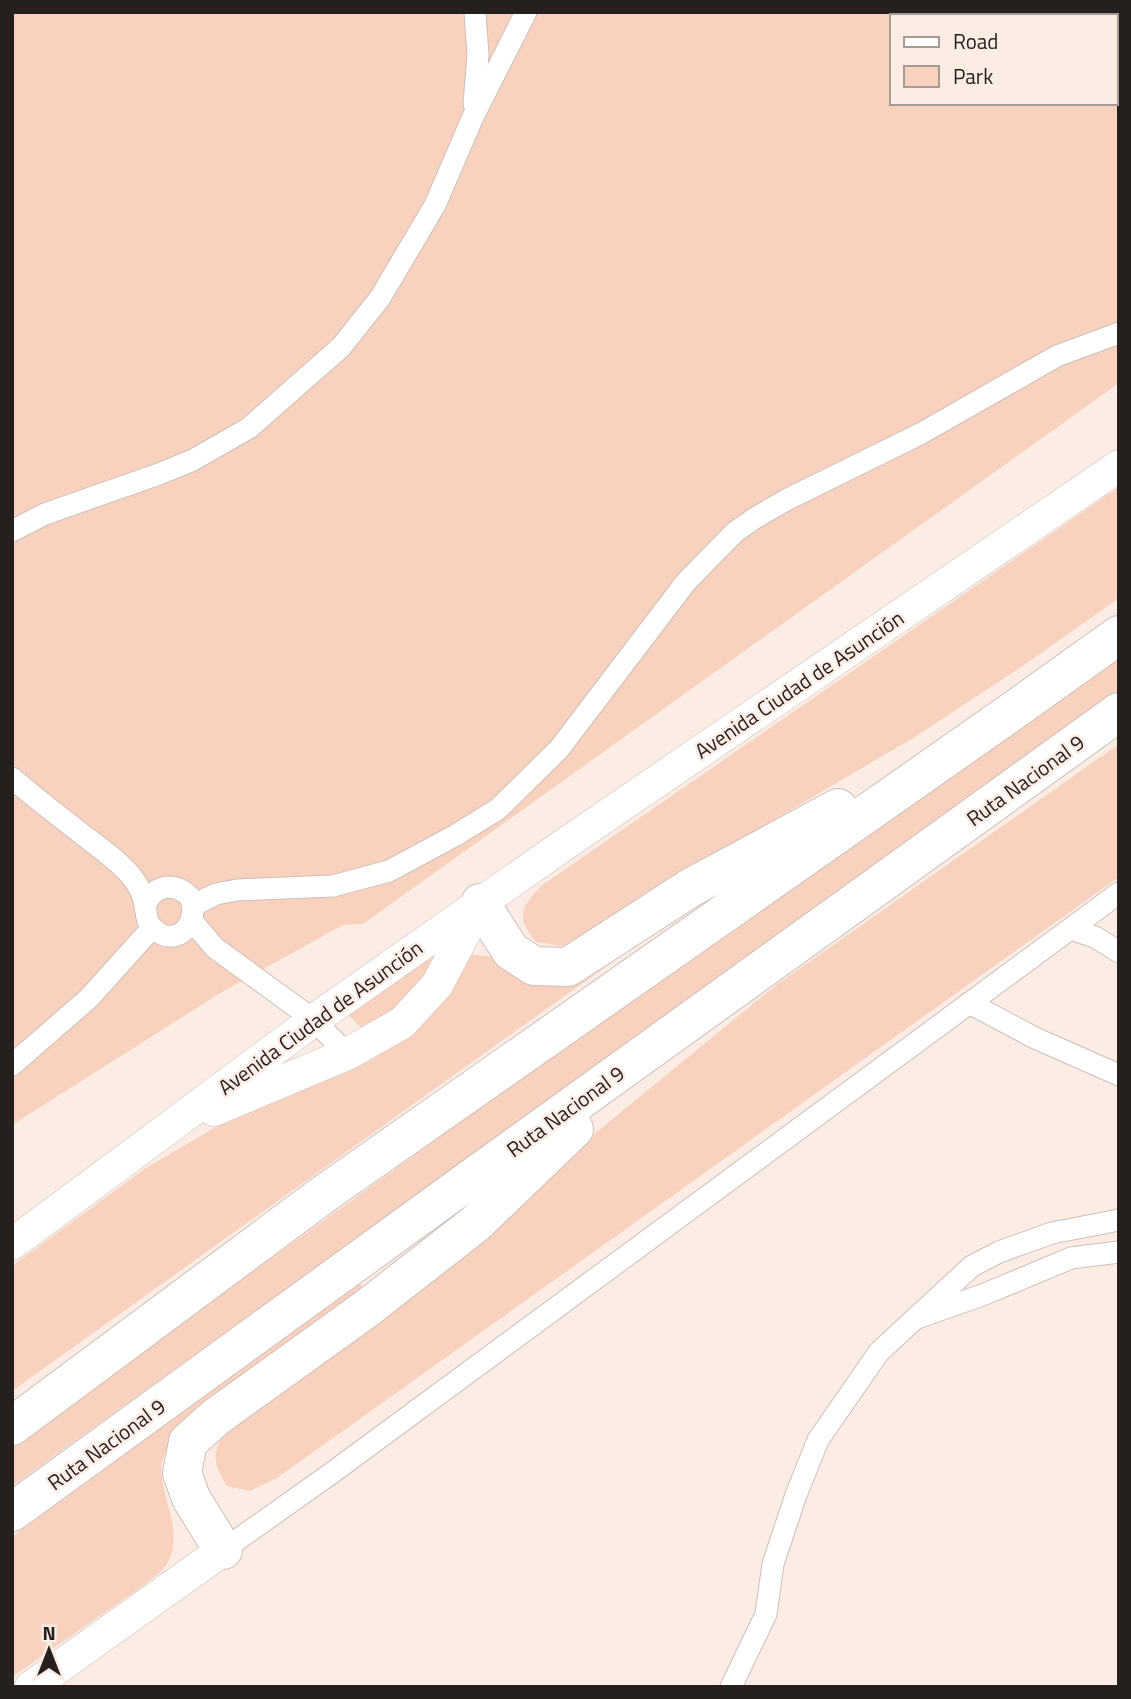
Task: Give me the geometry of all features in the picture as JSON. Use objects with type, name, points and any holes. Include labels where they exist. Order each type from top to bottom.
[{"type":"highway","points":[[12,1426],[324,1194],[1119,635]]},
{"type":"highway","points":[[480,903],[511,951],[534,967],[568,967],[690,888],[1017,708]]},
{"type":"highway","name":"Ruta Nacional 9","points":[[12,1513],[1119,712]]},
{"type":"highway","points":[[223,1550],[191,1498],[182,1473],[188,1442],[216,1417],[366,1309],[475,1224],[668,1038]]},
{"type":"street","points":[[473,117],[478,55],[475,12]]},
{"type":"street","points":[[12,531],[45,514],[193,460],[249,428],[341,347],[380,298],[435,205],[473,117],[527,12]]},
{"type":"street","points":[[12,778],[125,870],[140,891],[148,922],[159,933],[174,935],[187,928],[193,913],[216,894],[333,886],[389,871],[498,809],[559,749],[686,582],[735,532],[755,517],[920,435],[1058,356],[1119,333]]},
{"type":"street","name":"Avenida Ciudad de Asunción","points":[[12,1244],[314,1020],[480,903],[1119,466]]},
{"type":"street","points":[[125,870],[184,891],[193,913],[215,948],[314,1020],[347,1054]]},
{"type":"street","points":[[145,906],[153,893],[168,886]]},
{"type":"street","points":[[31,1687],[329,1475],[1119,893]]},
{"type":"street","name":"Avenida Ciudad de Asunción","points":[[162,1133],[347,1054],[402,1023],[437,985],[480,903]]},
{"type":"street","points":[[12,1065],[89,998],[152,928]]},
{"type":"street","points":[[1071,929],[1095,937],[1119,952]]},
{"type":"street","points":[[969,1003],[1035,1038],[1119,1075]]},
{"type":"street","points":[[731,1687],[766,1614],[773,1564],[818,1440],[879,1352],[972,1266],[999,1252],[1052,1233],[1119,1220]]},
{"type":"street","points":[[915,1318],[985,1294],[1071,1258],[1119,1252]]},
{"type":"green space","points":[[12,12],[1119,12],[1119,383],[363,924],[343,925],[222,992],[12,1125]]},
{"type":"green space","points":[[1119,487],[1119,598],[915,737],[729,846],[579,944],[560,946],[536,942],[525,926],[523,913],[541,886]]},
{"type":"green space","points":[[1119,648],[1119,691],[12,1486],[12,1445]]},
{"type":"green space","points":[[1119,744],[1119,877],[277,1478],[250,1491],[227,1486],[217,1466],[216,1450],[236,1417],[582,1144],[775,986]]},
{"type":"green space","points":[[685,910],[12,1391],[12,1266],[146,1168],[248,1108],[389,1044],[462,953],[492,957],[520,975]]},
{"type":"green space","points":[[447,950],[399,1010],[367,1033],[343,1010],[414,961]]},
{"type":"green space","points":[[360,1283],[366,1294],[173,1436],[161,1467],[174,1540],[165,1567],[147,1583],[12,1677],[12,1537]]}]
